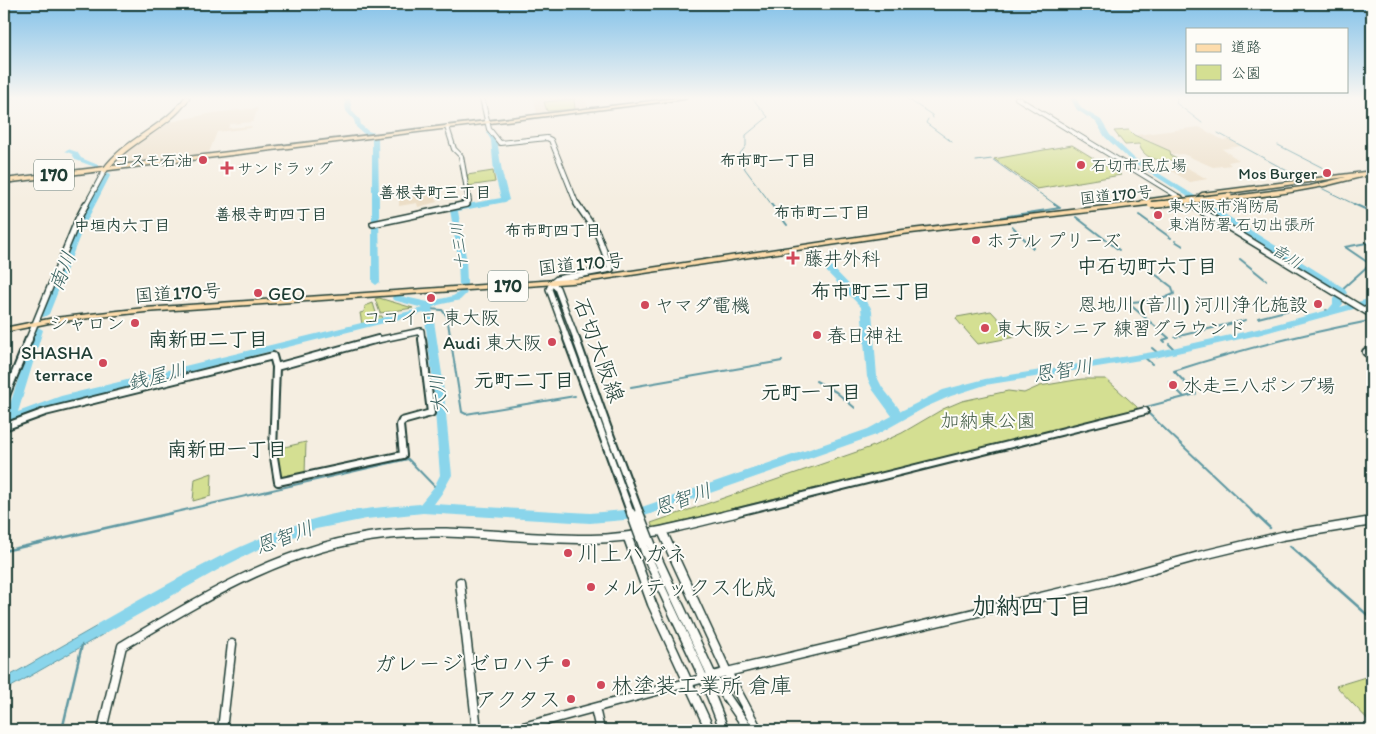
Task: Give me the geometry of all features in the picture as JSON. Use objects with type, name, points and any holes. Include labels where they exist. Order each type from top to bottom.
[{"type":"highway","name":"170","points":[[4,181],[404,132]]},
{"type":"highway","name":"国道170号","points":[[4,330],[34,324],[145,310],[552,283],[641,272],[903,232],[1228,195],[1372,173]]},
{"type":"highway","name":"170","points":[[1335,176],[1355,176],[1350,179],[1292,190],[1210,201],[1202,195],[1335,176]]},
{"type":"highway","points":[[1030,217],[1180,197]]},
{"type":"highway","points":[[1030,217],[1190,203]]},
{"type":"main road","points":[[105,170],[113,156],[145,132]]},
{"type":"street","points":[[373,224],[466,204],[469,200],[464,167],[461,156],[454,149],[449,132]]},
{"type":"street","points":[[492,132],[500,143],[547,138],[551,140],[580,211],[597,233],[611,268],[557,279],[552,283]]},
{"type":"street","points":[[1073,132],[1306,272],[1369,315]]},
{"type":"street","points":[[4,400],[78,219],[105,170]]},
{"type":"street","name":"石切大阪線","points":[[552,283],[549,289],[605,430],[649,550],[701,679],[715,704],[724,730]]},
{"type":"street","points":[[4,427],[63,407],[268,355],[275,357],[276,367],[273,451],[278,482],[403,455],[400,425],[402,421],[431,413],[421,330],[387,337],[276,367]]},
{"type":"street","points":[[1366,352],[1372,356]]},
{"type":"street","points":[[102,730],[122,646],[224,586],[301,553],[365,536],[403,532],[554,539],[628,538],[1145,410]]},
{"type":"street","points":[[512,730],[727,672],[1112,580],[1282,536],[1372,522]]},
{"type":"street","points":[[662,531],[727,672],[758,730]]},
{"type":"street","points":[[628,538],[652,604],[687,684],[710,730]]},
{"type":"street","name":"石切大阪線","points":[[649,550],[712,676],[749,730]]},
{"type":"street","points":[[460,582],[477,730]]},
{"type":"street","points":[[222,730],[232,644]]},
{"type":"street","points":[[595,708],[600,730]]},
{"type":"shaded area","points":[[151,132],[217,132],[208,155],[118,166],[116,163],[118,159],[140,138]]},
{"type":"shaded area","points":[[1158,132],[1209,132],[1223,140],[1229,139],[1241,146],[1222,149],[1239,160],[1228,162],[1231,165],[1213,167],[1183,154],[1173,155],[1170,151],[1136,135]]},
{"type":"shaded area","points":[[1184,166],[1207,179],[1190,182],[1168,169]]},
{"type":"shaded area","points":[[435,193],[437,202],[418,207],[417,203],[399,206],[399,198]]},
{"type":"green space","points":[[1115,132],[1131,132],[1170,151],[1171,156],[1179,160],[1155,159],[1145,154],[1139,144],[1125,145]]},
{"type":"green space","points":[[1072,145],[1121,175],[1037,189],[994,159]]},
{"type":"green space","points":[[493,171],[495,182],[468,186],[467,175]]},
{"type":"green space","points":[[379,298],[413,308],[380,313],[375,299]]},
{"type":"green space","points":[[373,303],[377,316],[382,316],[383,319],[362,324],[360,313],[364,312],[365,306]]},
{"type":"green space","name":"東大阪シニア 練習グラウンド","points":[[991,311],[1015,337],[978,344],[956,319],[957,317]]},
{"type":"green space","name":"加納東公園","points":[[1082,379],[1106,379],[1137,407],[1137,410],[653,528],[651,523],[871,447],[962,401],[1008,391],[1024,393],[1040,386]]},
{"type":"green space","points":[[306,442],[305,474],[281,478],[276,449]]},
{"type":"green space","points":[[212,473],[211,496],[193,501],[195,479]]},
{"type":"green space","points":[[1372,675],[1372,724],[1336,686]]},
{"type":"water","points":[[120,613],[107,632],[4,691],[4,679]]},
{"type":"waterway","name":"大川","points":[[365,132],[375,134],[376,282]]},
{"type":"waterway","name":"十三川","points":[[463,284],[462,257],[454,210],[505,200],[498,172],[494,140],[489,132]]},
{"type":"waterway","points":[[749,132],[746,135],[746,146],[739,155],[745,169],[772,205]]},
{"type":"waterway","points":[[939,132],[952,142]]},
{"type":"waterway","name":"音川","points":[[1105,132],[1132,159],[1341,290],[1343,293],[1337,299],[1338,304],[1331,312]]},
{"type":"waterway","points":[[1218,133],[1291,173]]},
{"type":"waterway","points":[[1278,145],[1335,174]]},
{"type":"waterway","name":"南川","points":[[68,151],[75,153],[78,159],[100,167]]},
{"type":"waterway","points":[[976,161],[992,159],[1056,205]]},
{"type":"waterway","name":"南川","points":[[44,314],[79,228],[107,174]]},
{"type":"waterway","points":[[1319,187],[1356,205]]},
{"type":"waterway","points":[[771,204],[787,225]]},
{"type":"waterway","points":[[1002,217],[1060,208],[1054,204]]},
{"type":"waterway","points":[[1354,204],[1365,209],[1372,223]]},
{"type":"waterway","points":[[1139,215],[1171,238]]},
{"type":"waterway","points":[[1076,217],[1119,250]]},
{"type":"waterway","points":[[1012,226],[1033,248]]},
{"type":"waterway","points":[[1175,241],[1183,246]]},
{"type":"waterway","points":[[1341,290],[1370,264],[1345,247],[1372,242]]},
{"type":"waterway","points":[[811,253],[819,260]]},
{"type":"waterway","points":[[1240,259],[1266,280]]},
{"type":"waterway","points":[[828,268],[865,306],[872,377],[877,388],[896,413],[901,416]]},
{"type":"waterway","points":[[1132,302],[1162,299],[1174,294],[1172,287],[1147,268]]},
{"type":"waterway","name":"十三川","points":[[427,307],[436,302],[457,298],[463,293]]},
{"type":"waterway","name":"大川","points":[[396,298],[427,305],[427,307]]},
{"type":"waterway","name":"恩智川","points":[[901,416],[947,393],[985,382],[1159,354],[1258,332],[1372,301]]},
{"type":"waterway","points":[[1128,303],[1169,338],[1163,340],[1165,342]]},
{"type":"waterway","points":[[1258,318],[1297,308],[1302,304]]},
{"type":"waterway","points":[[428,309],[442,310],[447,316],[462,412],[466,414],[575,396]]},
{"type":"waterway","name":"銭屋川","points":[[4,421],[61,400],[428,309]]},
{"type":"waterway","name":"大川","points":[[423,508],[438,490],[446,475],[437,374],[428,309]]},
{"type":"waterway","name":"恩智川","points":[[1326,310],[1331,312]]},
{"type":"waterway","points":[[4,325],[9,318]]},
{"type":"waterway","points":[[1175,337],[1246,320]]},
{"type":"waterway","points":[[1146,407],[1196,394],[1174,371],[1271,343],[1369,321]]},
{"type":"waterway","name":"南川","points":[[11,418],[38,330]]},
{"type":"waterway","name":"恩智川","points":[[1169,344],[1176,351]]},
{"type":"waterway","name":"恩智川","points":[[1152,348],[1159,354]]},
{"type":"waterway","points":[[1144,357],[1152,364]]},
{"type":"waterway","points":[[631,387],[782,361]]},
{"type":"waterway","points":[[816,381],[836,392],[855,408]]},
{"type":"waterway","points":[[1169,382],[1184,397]]},
{"type":"waterway","points":[[1148,413],[1255,514]]},
{"type":"waterway","name":"恩智川","points":[[423,508],[590,518],[636,514],[872,432],[901,416]]},
{"type":"waterway","points":[[167,514],[408,459],[438,490]]},
{"type":"waterway","name":"恩智川","points":[[102,629],[218,563],[253,546],[315,524],[366,514],[423,508]]},
{"type":"waterway","points":[[4,551],[172,513]]},
{"type":"waterway","points":[[1254,513],[1270,528]]},
{"type":"waterway","points":[[1290,546],[1372,619]]},
{"type":"waterway","points":[[62,730],[82,645]]},
{"type":"place","name":"コスモ石油","points":[[203,160]]},
{"type":"place","name":"石切市民広場","points":[[1081,165]]},
{"type":"place","name":"サンドラッグ","points":[[227,168]]},
{"type":"place","name":"Mos Burger","points":[[1327,173]]},
{"type":"place","name":"東大阪市消防局 東消防署 石切出張所","points":[[1158,215]]},
{"type":"place","name":"ホテル プリーズ","points":[[976,240]]},
{"type":"place","name":"藤井外科","points":[[793,258]]},
{"type":"place","name":"GEO","points":[[258,293]]},
{"type":"place","name":"ココイロ 東大阪","points":[[431,298]]},
{"type":"place","name":"恩地川 (音川) 河川浄化施設","points":[[1318,304]]},
{"type":"place","name":"ヤマダ電機","points":[[645,305]]},
{"type":"place","name":"シャロン","points":[[135,323]]},
{"type":"place","name":"東大阪シニア 練習グラウンド","points":[[985,328]]},
{"type":"place","name":"春日神社","points":[[817,335]]},
{"type":"place","name":"Audi 東大阪","points":[[552,342]]},
{"type":"place","name":"SHASHA terrace","points":[[103,363]]},
{"type":"place","name":"水走三八ポンプ場","points":[[1173,385]]},
{"type":"place","name":"川上ハガネ","points":[[568,553]]},
{"type":"place","name":"メルテックス化成","points":[[591,587]]},
{"type":"place","name":"ガレージ ゼロハチ","points":[[566,663]]},
{"type":"place","name":"林塗装工業所 倉庫","points":[[601,685]]},
{"type":"place","name":"アクタス","points":[[571,699]]},
{"type":"district","name":"布市町一丁目","points":[[768,160]]},
{"type":"district","name":"善根寺町三丁目","points":[[435,192]]},
{"type":"district","name":"布市町二丁目","points":[[822,212]]},
{"type":"district","name":"善根寺町四丁目","points":[[271,214]]},
{"type":"district","name":"中垣内六丁目","points":[[122,225]]},
{"type":"district","name":"布市町四丁目","points":[[553,230]]},
{"type":"district","name":"中石切町六丁目","points":[[1147,266]]},
{"type":"district","name":"布市町三丁目","points":[[871,291]]},
{"type":"district","name":"南新田二丁目","points":[[208,339]]},
{"type":"district","name":"元町二丁目","points":[[524,380]]},
{"type":"district","name":"元町一丁目","points":[[811,392]]},
{"type":"district","name":"南新田一丁目","points":[[227,449]]},
{"type":"district","name":"加納四丁目","points":[[1032,605]]}]
